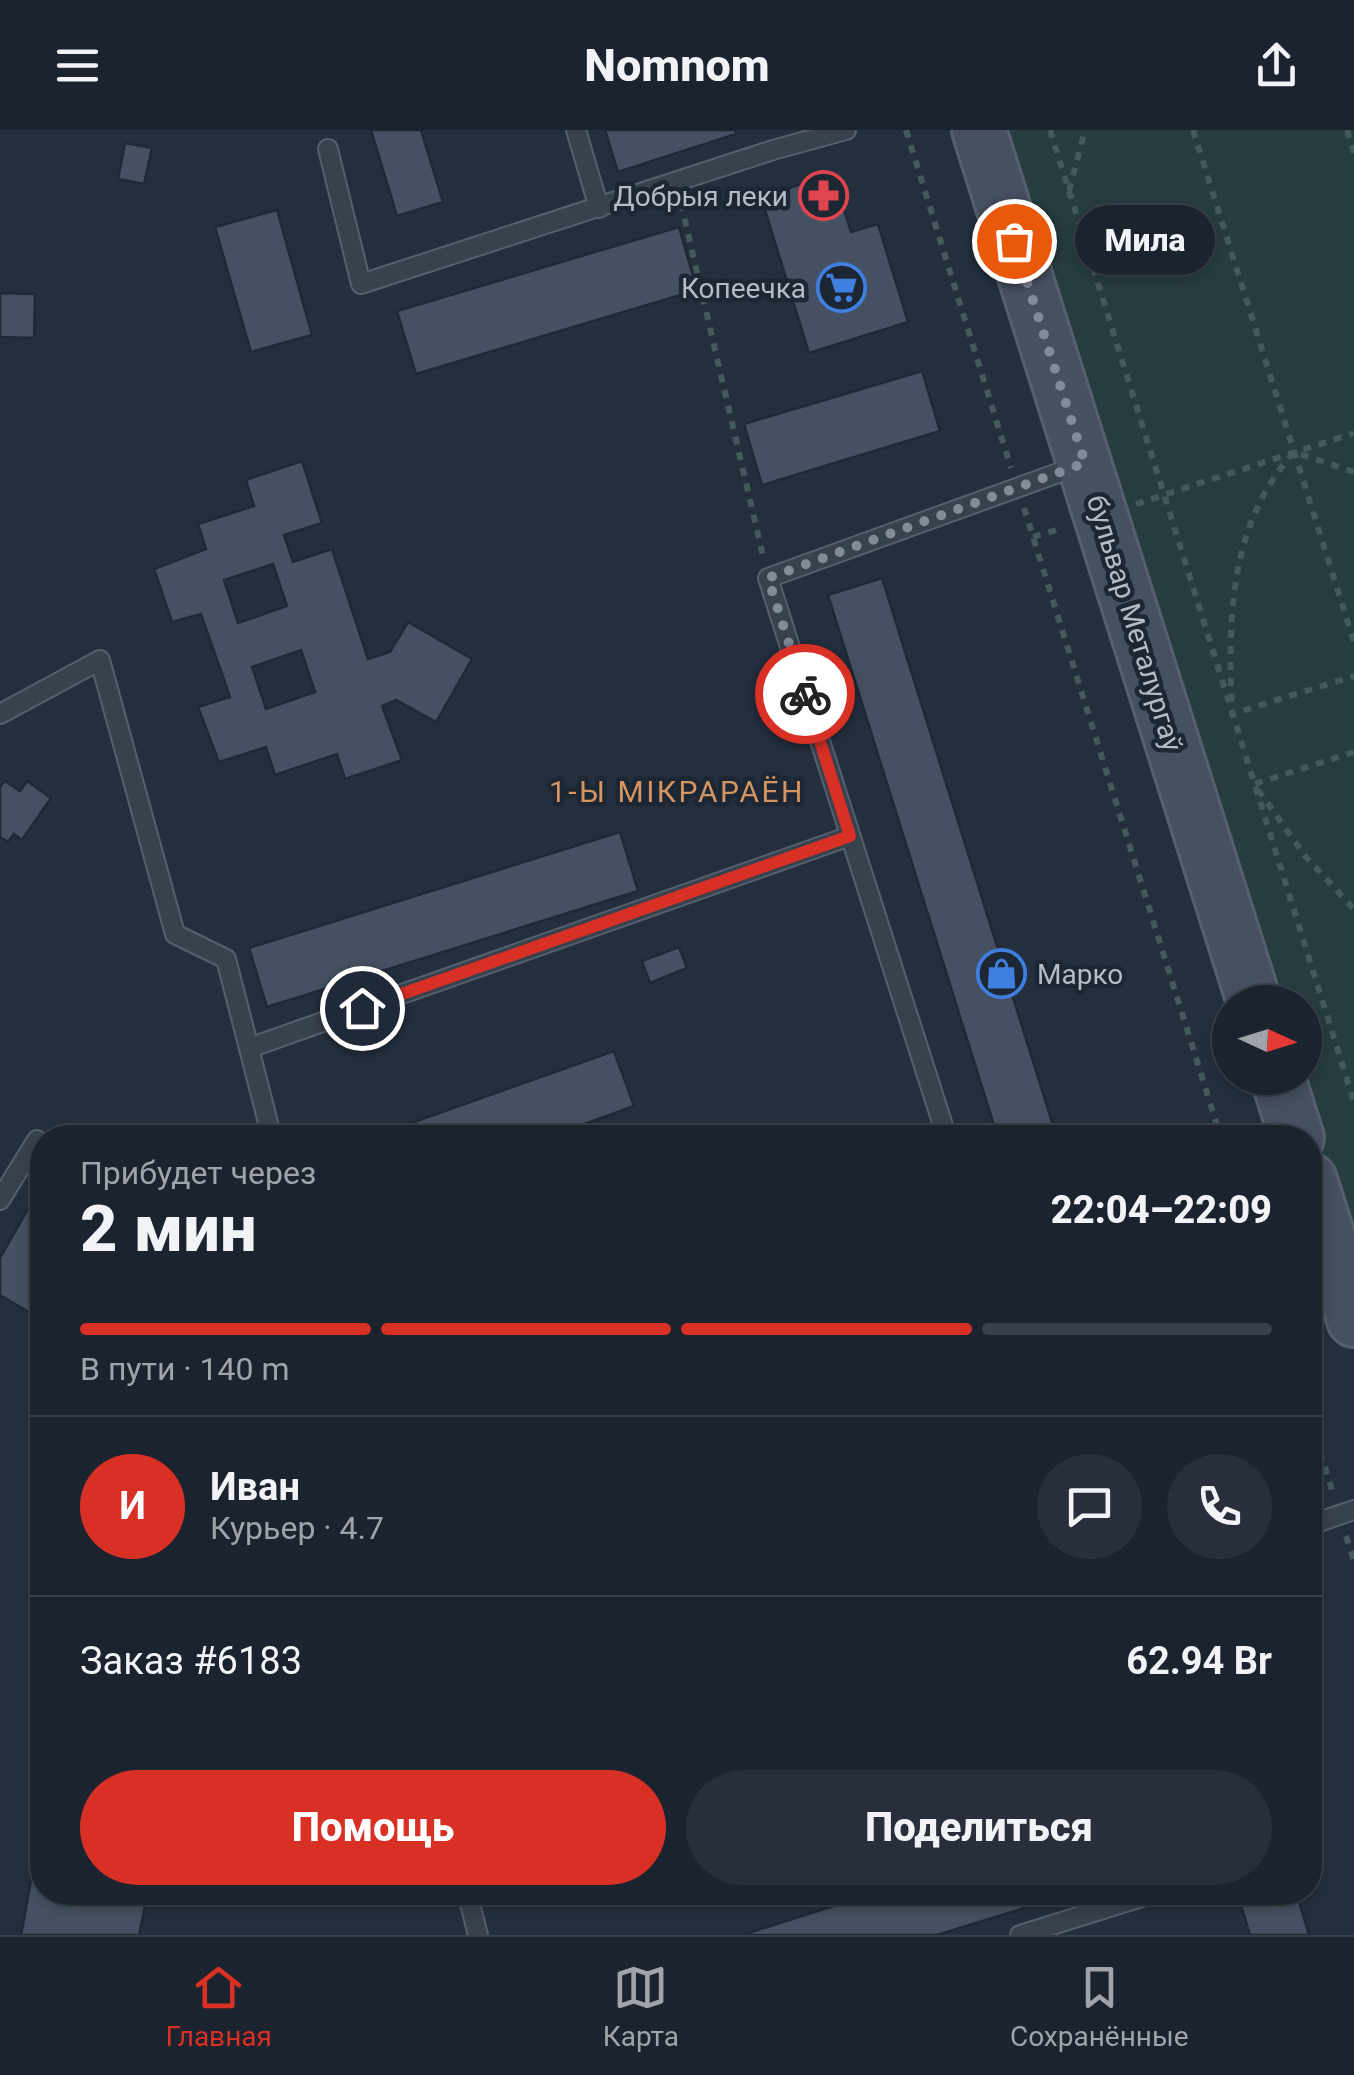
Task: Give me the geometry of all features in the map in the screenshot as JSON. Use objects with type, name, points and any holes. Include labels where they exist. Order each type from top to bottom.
[{"type":"main road","name":"бульвар Металургаў","points":[[979,130],[1249,985]]},
{"type":"main road","points":[[1283,1095],[1293,1125]]},
{"type":"main road","points":[[1322,1218],[1354,1320]]},
{"type":"lane","points":[[576,130],[599,208]]},
{"type":"lane","points":[[767,130],[773,150]]},
{"type":"lane","points":[[328,148],[361,284],[773,150],[846,130]]},
{"type":"lane","points":[[943,1125],[768,578],[1085,463]]},
{"type":"lane","points":[[0,714],[100,660],[175,934],[226,959],[269,1125]]},
{"type":"lane","points":[[249,1048],[850,836]]},
{"type":"lane","points":[[0,1200],[30,1151]]},
{"type":"lane","points":[[1322,1520],[1354,1510]]},
{"type":"lane","points":[[470,1905],[478,1935]]},
{"type":"lane","points":[[1020,1935],[1116,1905]]},
{"type":"path","points":[[906,130],[1217,1125]]},
{"type":"path","points":[[1050,130],[1354,1102]]},
{"type":"path","points":[[1069,192],[1085,130]]},
{"type":"path","points":[[1194,130],[1354,642]]},
{"type":"path","points":[[1347,130],[1354,153]]},
{"type":"path","points":[[676,182],[768,578]]},
{"type":"path","points":[[1033,537],[1354,433]]},
{"type":"path","points":[[1294,452],[1354,472]]},
{"type":"path","points":[[1232,714],[1231,603],[1240,556],[1264,491],[1294,452]]},
{"type":"path","points":[[1232,714],[1354,676]]},
{"type":"path","points":[[1254,784],[1354,752]]},
{"type":"path","points":[[1254,784],[1305,856],[1354,909]]},
{"type":"green space","points":[[1003,130],[1354,130],[1354,1256],[1322,1154],[1322,1125],[1313,1125],[1303,1095],[1322,1095],[1322,985],[1270,985]]},
{"type":"building","points":[[371,130],[421,130],[443,202],[397,216]]},
{"type":"building","points":[[605,130],[735,130],[736,134],[618,172]]},
{"type":"building","points":[[125,143],[152,148],[144,184],[118,179]]},
{"type":"building","points":[[833,174],[851,232],[878,224],[908,322],[809,353],[761,197]]},
{"type":"building","points":[[277,210],[312,335],[251,352],[215,227]]},
{"type":"building","points":[[679,227],[697,290],[416,374],[397,311]]},
{"type":"building","points":[[0,293],[35,294],[34,338],[0,337]]},
{"type":"building","points":[[922,371],[940,431],[762,485],[744,424]]},
{"type":"building","points":[[302,461],[322,523],[284,535],[293,562],[332,549],[368,659],[390,652],[408,622],[472,659],[436,722],[396,700],[382,706],[402,760],[345,779],[337,754],[275,775],[266,747],[219,762],[198,707],[230,697],[201,614],[172,622],[154,569],[206,549],[198,524],[254,506],[246,480]],"holes":[[[273,564],[287,606],[238,623],[224,580]],[[301,650],[315,692],[266,709],[252,667]]]},
{"type":"building","points":[[882,578],[1053,1125],[994,1125],[828,595]]},
{"type":"building","points":[[5,781],[20,791],[27,781],[51,798],[22,840],[14,834],[8,842],[0,837],[0,787]]},
{"type":"building","points":[[620,832],[638,891],[267,1007],[249,948]]},
{"type":"building","points":[[679,947],[687,968],[650,983],[642,961]]},
{"type":"building","points":[[614,1051],[634,1106],[582,1125],[406,1125]]},
{"type":"building","points":[[28,1209],[30,1313],[0,1295],[0,1258]]},
{"type":"building","points":[[30,1886],[30,1905],[145,1905],[139,1935],[21,1935]]},
{"type":"building","points":[[837,1905],[1034,1905],[937,1935],[742,1935]]},
{"type":"building","points":[[1241,1905],[1300,1905],[1309,1935],[1250,1935]]},
{"type":"way so far","points":[[805,694],[768,578],[1085,463],[1014,241]]},
{"type":"place","name":"Добрыя леки","points":[[823,196]]},
{"type":"place","name":"Мила","points":[[1014,241]]},
{"type":"place","name":"Копеечка","points":[[841,288]]},
{"type":"place","name":"Марко","points":[[1002,974]]},
{"type":"district","name":"1-Ы МІКРАРАЁН","points":[[677,792]]},
{"type":"route","points":[[362,1008],[850,836],[805,694]]}]
